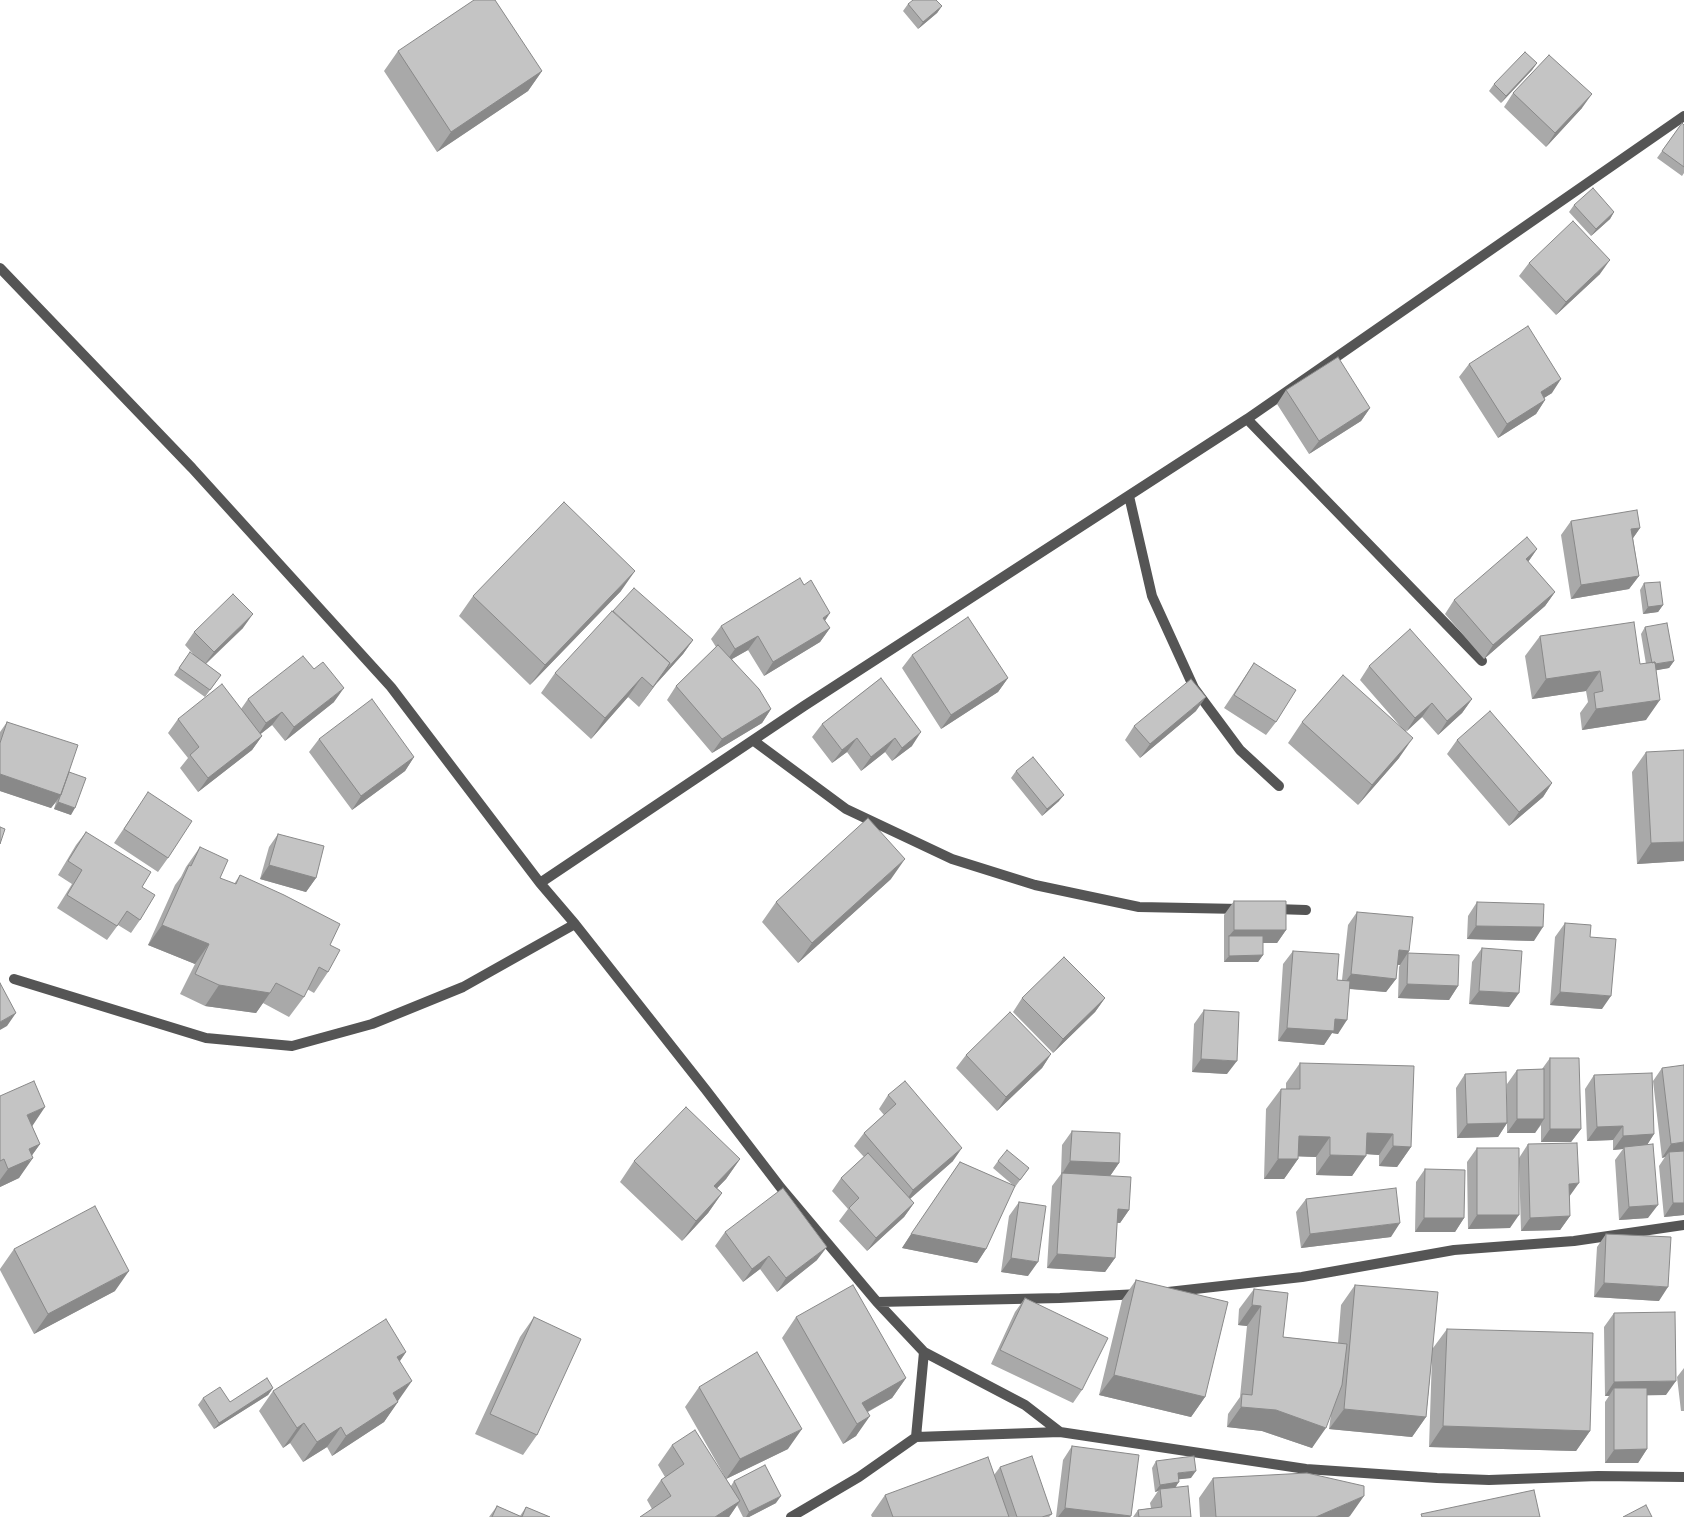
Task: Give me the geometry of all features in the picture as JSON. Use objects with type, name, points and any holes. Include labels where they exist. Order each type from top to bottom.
[{"type":"street","points":[[540,883],[804,706],[1247,419],[1684,116]]},
{"type":"street","points":[[0,268],[192,468],[391,686],[540,883],[575,924],[781,1188],[878,1302],[924,1352],[1026,1405],[1060,1432]]},
{"type":"street","points":[[1247,419],[1482,661]]},
{"type":"street","points":[[1129,496],[1152,596],[1194,688],[1240,750],[1279,786]]},
{"type":"street","points":[[754,740],[846,809],[952,859],[1035,885],[1139,907],[1247,909]]},
{"type":"street","points":[[1267,909],[1306,910]]},
{"type":"street","points":[[14,979],[206,1038],[292,1046],[372,1024],[463,987],[575,924]]},
{"type":"street","points":[[878,1302],[1060,1298],[1157,1293],[1302,1277],[1454,1250],[1574,1241],[1684,1225]]},
{"type":"street","points":[[916,1437],[924,1352]]},
{"type":"street","points":[[791,1517],[859,1477],[916,1437],[1060,1432],[1324,1470],[1488,1480],[1598,1476],[1684,1477]]},
{"type":"building","points":[[474,0],[495,0],[542,71],[451,132],[398,51]]},
{"type":"building","points":[[913,0],[936,0],[942,6],[923,22],[908,4]]},
{"type":"building","points":[[1525,52],[1537,63],[1506,96],[1494,84]]},
{"type":"building","points":[[1549,55],[1592,94],[1555,133],[1513,93]]},
{"type":"building","points":[[1682,123],[1684,125],[1684,167],[1662,151]]},
{"type":"building","points":[[1593,188],[1614,212],[1596,229],[1574,205]]},
{"type":"building","points":[[1573,221],[1610,260],[1566,302],[1529,263]]},
{"type":"building","points":[[1528,326],[1561,379],[1541,392],[1545,400],[1507,424],[1469,364]]},
{"type":"building","points":[[1338,357],[1370,408],[1319,441],[1286,390]]},
{"type":"building","points":[[564,502],[635,571],[545,665],[473,596]]},
{"type":"building","points":[[1637,510],[1640,528],[1631,529],[1639,576],[1581,585],[1571,521]]},
{"type":"building","points":[[1527,537],[1537,549],[1526,559],[1555,592],[1493,645],[1454,600]]},
{"type":"building","points":[[800,578],[804,585],[811,580],[830,613],[823,618],[830,628],[773,662],[758,636],[735,649],[721,626]]},
{"type":"building","points":[[1660,582],[1663,605],[1648,607],[1644,583]]},
{"type":"building","points":[[634,588],[693,640],[666,670],[670,663],[613,611]]},
{"type":"building","points":[[233,594],[253,614],[214,652],[194,632]]},
{"type":"building","points":[[612,611],[670,663],[653,687],[642,677],[605,718],[555,673]]},
{"type":"building","points":[[968,617],[1008,678],[951,715],[912,655]]},
{"type":"building","points":[[1634,622],[1640,664],[1655,662],[1660,700],[1596,709],[1594,693],[1603,691],[1600,671],[1546,679],[1540,636]]},
{"type":"building","points":[[1667,623],[1674,661],[1652,663],[1645,627]]},
{"type":"building","points":[[1410,629],[1472,699],[1447,721],[1432,703],[1415,718],[1369,666]]},
{"type":"building","points":[[718,645],[759,689],[771,709],[722,739],[676,686]]},
{"type":"building","points":[[190,652],[221,675],[210,690],[179,668]]},
{"type":"building","points":[[303,656],[314,669],[323,662],[344,688],[294,727],[282,712],[266,723],[248,699]]},
{"type":"building","points":[[1254,663],[1296,690],[1276,722],[1234,695]]},
{"type":"building","points":[[1343,675],[1413,738],[1372,785],[1302,722]]},
{"type":"building","points":[[881,678],[921,732],[902,748],[895,738],[871,757],[857,738],[842,750],[822,724]]},
{"type":"building","points":[[1191,679],[1206,697],[1150,744],[1134,726]]},
{"type":"building","points":[[222,684],[262,736],[208,778],[190,755],[199,747],[178,719]]},
{"type":"building","points":[[372,699],[414,757],[361,796],[319,739]]},
{"type":"building","points":[[1490,711],[1552,783],[1519,812],[1457,740]]},
{"type":"building","points":[[7,722],[78,745],[61,795],[0,774],[0,743]]},
{"type":"building","points":[[1684,750],[1684,842],[1651,843],[1646,752]]},
{"type":"building","points":[[1033,757],[1064,795],[1047,809],[1016,771]]},
{"type":"building","points":[[69,772],[86,778],[75,808],[58,802]]},
{"type":"building","points":[[148,792],[192,821],[168,858],[124,829]]},
{"type":"building","points":[[868,818],[905,859],[812,943],[776,902]]},
{"type":"building","points":[[0,827],[5,829],[0,844]]},
{"type":"building","points":[[86,832],[151,872],[142,887],[155,895],[140,920],[127,911],[117,926],[67,895],[82,870],[68,861]]},
{"type":"building","points":[[278,834],[324,846],[316,878],[269,865]]},
{"type":"building","points":[[200,847],[228,860],[220,878],[236,884],[240,875],[340,924],[330,945],[340,950],[328,972],[319,967],[304,997],[276,983],[270,993],[219,985],[195,974],[209,944],[162,925],[189,865],[191,866]]},
{"type":"building","points":[[1234,901],[1286,901],[1286,930],[1234,930]]},
{"type":"building","points":[[1477,902],[1544,904],[1543,927],[1476,926]]},
{"type":"building","points":[[1357,912],[1413,917],[1409,951],[1399,950],[1396,979],[1351,974]]},
{"type":"building","points":[[1565,923],[1591,925],[1590,937],[1616,939],[1611,996],[1560,992]]},
{"type":"building","points":[[1229,936],[1263,936],[1263,955],[1229,956]]},
{"type":"building","points":[[1482,948],[1522,951],[1519,993],[1479,991]]},
{"type":"building","points":[[1293,951],[1339,954],[1337,980],[1350,981],[1347,1020],[1335,1019],[1334,1031],[1287,1028]]},
{"type":"building","points":[[1408,953],[1459,955],[1458,986],[1407,984]]},
{"type":"building","points":[[1064,957],[1105,998],[1063,1039],[1022,998]]},
{"type":"building","points":[[0,983],[16,1013],[0,1022]]},
{"type":"building","points":[[1204,1010],[1239,1012],[1237,1061],[1201,1059]]},
{"type":"building","points":[[1010,1012],[1051,1054],[1006,1097],[966,1055]]},
{"type":"building","points":[[1550,1058],[1579,1058],[1581,1129],[1550,1129]]},
{"type":"building","points":[[1300,1063],[1414,1066],[1411,1147],[1393,1146],[1393,1134],[1367,1133],[1366,1156],[1330,1155],[1330,1137],[1299,1136],[1298,1159],[1278,1159],[1281,1089],[1300,1089]]},
{"type":"building","points":[[1684,1065],[1684,1142],[1671,1144],[1662,1068]]},
{"type":"building","points":[[1544,1069],[1544,1119],[1517,1119],[1517,1070]]},
{"type":"building","points":[[1506,1072],[1507,1123],[1467,1124],[1465,1074]]},
{"type":"building","points":[[1652,1073],[1654,1134],[1623,1136],[1623,1126],[1597,1127],[1594,1075]]},
{"type":"building","points":[[34,1081],[45,1107],[27,1115],[40,1144],[29,1149],[33,1158],[8,1169],[4,1159],[0,1161],[0,1096]]},
{"type":"building","points":[[905,1081],[962,1148],[913,1190],[864,1133],[896,1104],[888,1095]]},
{"type":"building","points":[[686,1107],[740,1159],[714,1186],[722,1193],[696,1221],[634,1161]]},
{"type":"building","points":[[1072,1131],[1120,1133],[1119,1163],[1070,1161]]},
{"type":"building","points":[[1577,1143],[1579,1183],[1569,1184],[1570,1216],[1530,1218],[1528,1144]]},
{"type":"building","points":[[1653,1144],[1658,1205],[1629,1207],[1624,1147]]},
{"type":"building","points":[[1477,1148],[1519,1148],[1519,1215],[1477,1215]]},
{"type":"building","points":[[1007,1150],[1029,1168],[1020,1180],[998,1161]]},
{"type":"building","points":[[1684,1151],[1684,1203],[1673,1203],[1669,1152]]},
{"type":"building","points":[[868,1153],[914,1203],[876,1238],[849,1208],[859,1198],[841,1178]]},
{"type":"building","points":[[960,1162],[1015,1186],[986,1249],[911,1234]]},
{"type":"building","points":[[1425,1169],[1465,1170],[1464,1218],[1424,1218]]},
{"type":"building","points":[[1062,1173],[1131,1177],[1129,1210],[1118,1209],[1115,1258],[1057,1254]]},
{"type":"building","points":[[783,1188],[827,1247],[786,1278],[769,1256],[752,1269],[725,1232]]},
{"type":"building","points":[[1396,1188],[1400,1223],[1310,1234],[1306,1199]]},
{"type":"building","points":[[1019,1202],[1046,1206],[1038,1262],[1011,1258]]},
{"type":"building","points":[[95,1206],[129,1271],[48,1314],[14,1249]]},
{"type":"building","points":[[1606,1234],[1671,1237],[1668,1287],[1604,1283]]},
{"type":"building","points":[[1136,1280],[1228,1302],[1205,1397],[1114,1375]]},
{"type":"building","points":[[853,1285],[906,1378],[862,1403],[870,1416],[857,1424],[796,1317]]},
{"type":"building","points":[[1355,1285],[1438,1292],[1426,1417],[1344,1409]]},
{"type":"building","points":[[1254,1289],[1288,1293],[1283,1337],[1347,1344],[1342,1385],[1326,1428],[1276,1410],[1241,1407],[1242,1394],[1252,1395],[1261,1306],[1252,1305]]},
{"type":"building","points":[[1025,1298],[1108,1338],[1082,1390],[1000,1350]]},
{"type":"building","points":[[1675,1312],[1676,1381],[1614,1382],[1614,1313]]},
{"type":"building","points":[[534,1317],[581,1339],[537,1435],[490,1414]]},
{"type":"building","points":[[386,1319],[406,1352],[397,1357],[412,1381],[393,1393],[398,1402],[346,1436],[341,1427],[317,1442],[304,1423],[297,1428],[273,1391]]},
{"type":"building","points":[[1447,1329],[1593,1333],[1590,1431],[1443,1426]]},
{"type":"building","points":[[757,1352],[802,1429],[740,1459],[699,1387]]},
{"type":"building","points":[[267,1378],[273,1388],[219,1423],[203,1398],[220,1387],[230,1402]]},
{"type":"building","points":[[1614,1388],[1647,1388],[1647,1449],[1614,1450]]},
{"type":"building","points":[[695,1430],[740,1501],[715,1517],[640,1517],[671,1496],[661,1480],[684,1464],[672,1445]]},
{"type":"building","points":[[1072,1446],[1139,1455],[1131,1516],[1065,1508]]},
{"type":"building","points":[[1032,1456],[1052,1514],[1042,1517],[1017,1517],[1000,1467]]},
{"type":"building","points":[[1194,1456],[1196,1471],[1178,1473],[1179,1482],[1160,1485],[1156,1461]]},
{"type":"building","points":[[988,1457],[1009,1517],[893,1517],[885,1495]]},
{"type":"building","points":[[765,1465],[781,1496],[749,1512],[734,1481]]},
{"type":"building","points":[[1307,1473],[1364,1486],[1364,1496],[1316,1517],[1216,1517],[1213,1478]]},
{"type":"building","points":[[1188,1486],[1191,1517],[1139,1517],[1138,1510],[1162,1507],[1160,1489]]},
{"type":"building","points":[[1534,1490],[1540,1517],[1422,1517],[1421,1514]]},
{"type":"building","points":[[1646,1505],[1652,1517],[1623,1517]]},
{"type":"building","points":[[497,1506],[522,1517],[492,1517]]},
{"type":"building","points":[[526,1507],[550,1517],[522,1517]]}]
